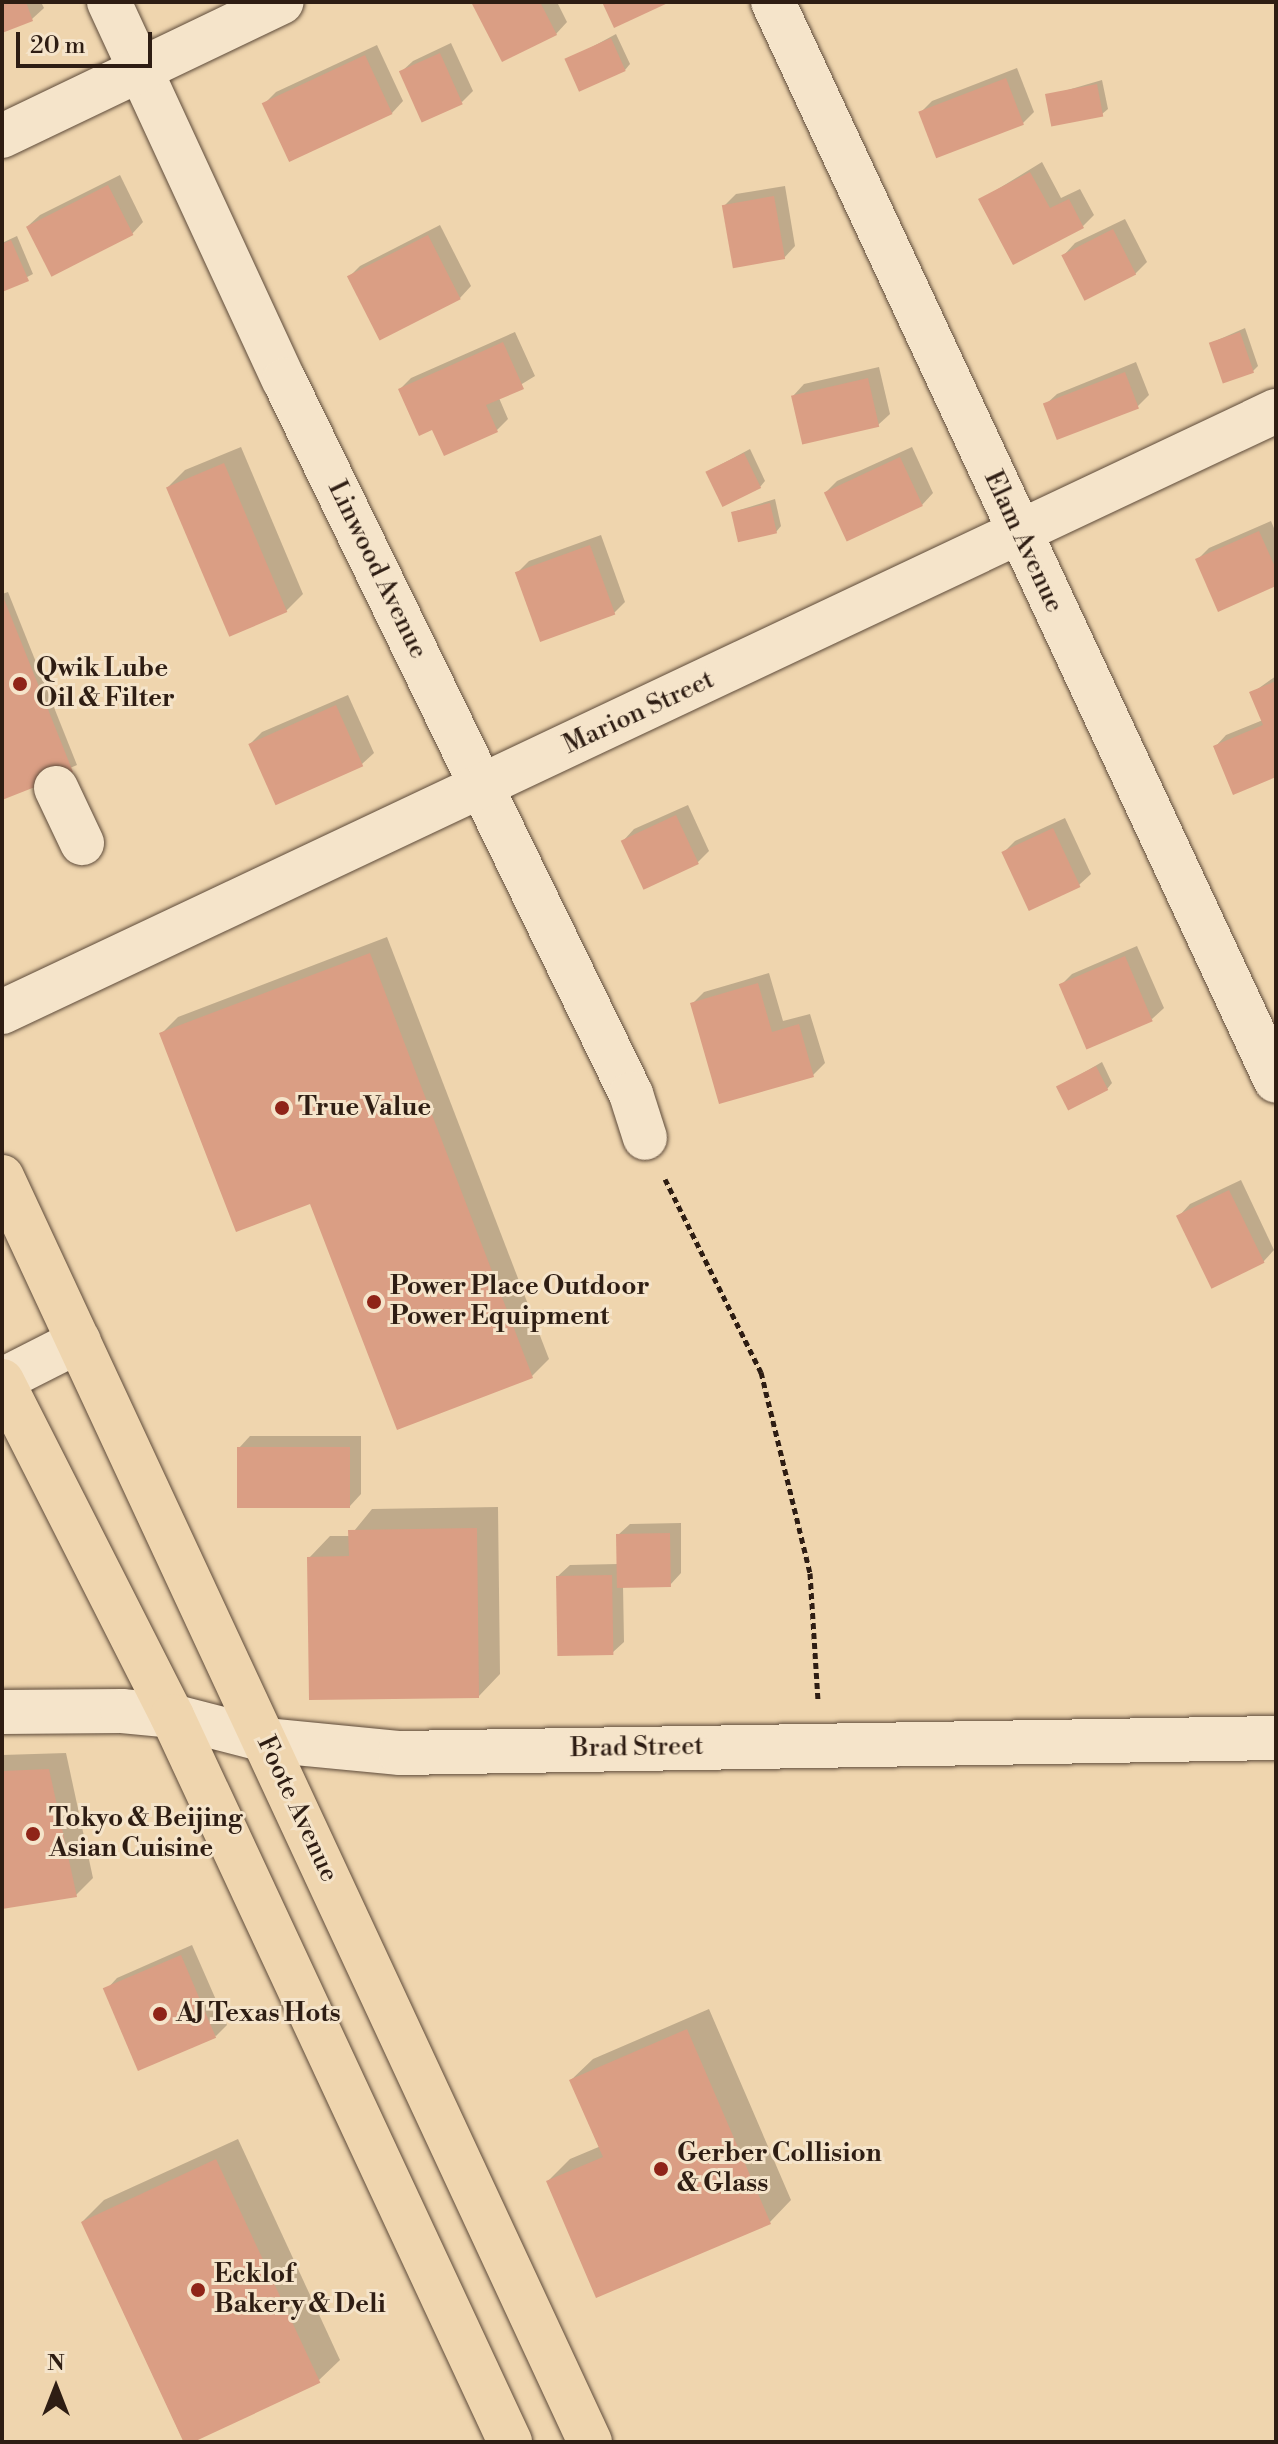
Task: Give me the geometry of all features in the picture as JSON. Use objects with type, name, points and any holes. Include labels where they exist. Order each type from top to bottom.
[{"type":"highway","name":"Foote Avenue","points":[[2,1177],[590,2442]]},
{"type":"highway","points":[[2,1380],[172,1716],[510,2442]]},
{"type":"street","name":"Linwood Avenue","points":[[109,2],[284,380],[631,1094],[645,1138]]},
{"type":"street","points":[[2,136],[282,2]]},
{"type":"street","name":"Elam Avenue","points":[[773,2],[1276,1081]]},
{"type":"street","name":"Marion Street","points":[[2,1012],[1276,411]]},
{"type":"street","points":[[56,788],[82,843]]},
{"type":"street","points":[[2,1380],[79,1341]]},
{"type":"street","name":"Brad Street","points":[[2,1712],[122,1711],[172,1716],[265,1740],[400,1753],[1276,1738]]},
{"type":"path","points":[[645,1138],[761,1372],[810,1573],[821,1745]]},
{"type":"building","points":[[2,2],[26,2],[33,21],[2,33]]},
{"type":"building","points":[[471,2],[540,2],[557,35],[502,62]]},
{"type":"building","points":[[602,2],[670,2],[614,28]]},
{"type":"building","points":[[611,38],[626,71],[579,92],[564,59]]},
{"type":"building","points":[[440,53],[463,104],[422,122],[399,71]]},
{"type":"building","points":[[365,55],[392,114],[289,162],[262,103]]},
{"type":"building","points":[[1006,78],[1024,125],[936,158],[918,112]]},
{"type":"building","points":[[1097,84],[1103,116],[1051,127],[1045,94]]},
{"type":"building","points":[[1030,172],[1050,208],[1069,199],[1084,228],[1013,265],[978,199]]},
{"type":"building","points":[[108,185],[133,235],[51,277],[26,227]]},
{"type":"building","points":[[774,196],[785,259],[733,268],[722,205]]},
{"type":"building","points":[[1113,229],[1136,274],[1084,301],[1061,255]]},
{"type":"building","points":[[428,235],[461,299],[380,340],[347,276]]},
{"type":"building","points":[[11,240],[29,281],[2,292],[2,244]]},
{"type":"building","points":[[1240,332],[1254,373],[1223,383],[1209,343]]},
{"type":"building","points":[[503,342],[524,389],[486,405],[498,432],[444,456],[432,430],[419,436],[398,389]]},
{"type":"building","points":[[1125,372],[1139,408],[1057,440],[1043,404]]},
{"type":"building","points":[[868,378],[879,427],[802,444],[791,396]]},
{"type":"building","points":[[744,453],[761,488],[722,507],[705,472]]},
{"type":"building","points":[[900,457],[923,506],[847,541],[824,492]]},
{"type":"building","points":[[224,463],[287,612],[229,637],[166,488]]},
{"type":"building","points":[[770,503],[777,533],[738,542],[731,512]]},
{"type":"building","points":[[1259,531],[1276,569],[1276,586],[1218,612],[1195,559]]},
{"type":"building","points":[[590,545],[615,615],[540,642],[515,572]]},
{"type":"building","name":"Qwik Lube Oil & Filter","points":[[2,594],[73,772],[2,800]]},
{"type":"building","points":[[1276,681],[1276,777],[1233,795],[1213,746],[1263,725],[1249,692]]},
{"type":"building","points":[[336,705],[363,766],[276,805],[248,744]]},
{"type":"building","points":[[676,815],[699,864],[644,890],[621,841]]},
{"type":"building","points":[[1053,828],[1080,887],[1029,911],[1001,852]]},
{"type":"building","points":[[370,953],[533,1378],[397,1430],[310,1204],[236,1232],[159,1033]]},
{"type":"building","points":[[1125,956],[1153,1021],[1086,1049],[1059,984]]},
{"type":"building","points":[[758,983],[772,1032],[799,1024],[814,1077],[719,1104],[690,1003]]},
{"type":"building","points":[[1096,1066],[1108,1090],[1068,1110],[1056,1086]]},
{"type":"building","points":[[1229,1190],[1265,1263],[1211,1289],[1176,1216]]},
{"type":"building","points":[[237,1447],[350,1447],[350,1508],[237,1508]]},
{"type":"building","points":[[477,1528],[479,1698],[309,1700],[307,1557],[349,1556],[348,1530]]},
{"type":"building","points":[[670,1533],[671,1587],[617,1588],[616,1534]]},
{"type":"building","points":[[612,1575],[613,1655],[557,1656],[556,1576]]},
{"type":"building","name":"Tokyo & Beijing Asian Cuisine","points":[[49,1769],[77,1897],[2,1909],[2,1771]]},
{"type":"building","name":"AJ Texas Hots","points":[[181,1955],[216,2038],[138,2071],[103,1988]]},
{"type":"building","name":"Gerber Collision & Glass","points":[[687,2029],[771,2224],[596,2298],[546,2181],[603,2157],[569,2080]]},
{"type":"building","points":[[216,2159],[320,2383],[194,2442],[184,2442],[81,2222]]},
{"type":"place","name":"Qwik Lube Oil & Filter","points":[[20,684]]},
{"type":"place","name":"True Value","points":[[282,1108]]},
{"type":"place","name":"Power Place Outdoor Power Equipment","points":[[374,1302]]},
{"type":"place","name":"Tokyo & Beijing Asian Cuisine","points":[[33,1834]]},
{"type":"place","name":"AJ Texas Hots","points":[[160,2014]]},
{"type":"place","name":"Gerber Collision & Glass","points":[[661,2169]]},
{"type":"place","name":"Ecklof Bakery & Deli","points":[[198,2290]]}]
